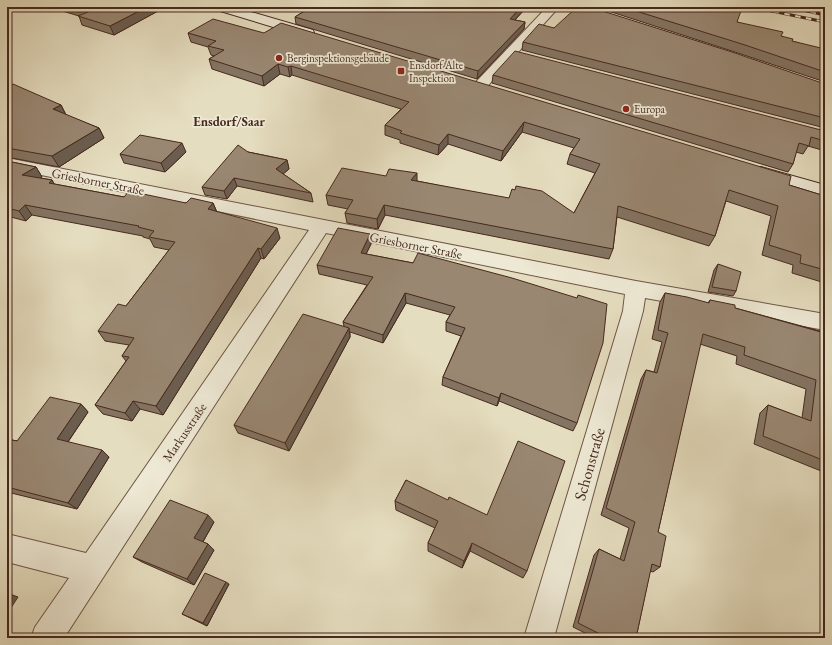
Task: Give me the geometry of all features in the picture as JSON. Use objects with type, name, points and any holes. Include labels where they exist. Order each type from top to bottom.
[{"type":"main road","points":[[221,7],[323,38]]},
{"type":"main road","points":[[465,81],[495,90]]},
{"type":"main road","points":[[751,169],[825,191]]},
{"type":"street","points":[[480,86],[553,7]]},
{"type":"street","points":[[511,53],[526,57]]},
{"type":"street","name":"Griesborner Straße","points":[[7,164],[636,289],[825,322]]},
{"type":"street","name":"Markusstraße","points":[[46,638],[321,226]]},
{"type":"street","name":"Schonstraße","points":[[539,638],[633,311],[636,289]]},
{"type":"street","points":[[7,548],[92,569]]},
{"type":"building","points":[[72,7],[147,7],[110,26],[78,16],[88,12]]},
{"type":"building","points":[[311,7],[521,7],[510,19],[525,22],[478,71],[295,17]]},
{"type":"building","points":[[577,7],[590,7],[732,52],[825,84],[825,118],[523,42],[539,24],[554,28]]},
{"type":"building","points":[[623,7],[742,8],[737,22],[783,32],[781,36],[793,39],[792,41],[825,49],[825,72],[742,44]]},
{"type":"building","points":[[213,19],[264,33],[281,23],[791,176],[789,185],[825,196],[825,270],[800,263],[801,255],[769,245],[778,206],[729,190],[715,236],[618,206],[613,249],[384,205],[377,219],[345,213],[353,200],[326,195],[342,168],[386,176],[389,169],[417,173],[411,180],[509,198],[512,189],[515,190],[516,186],[542,191],[574,213],[600,164],[570,154],[580,139],[524,122],[503,151],[448,134],[439,145],[400,133],[402,131],[385,125],[409,102],[291,66],[288,67],[278,64],[262,76],[209,59],[224,50],[208,46],[216,41],[188,33]]},
{"type":"building","points":[[515,51],[825,131],[825,141],[811,137],[809,146],[799,143],[793,164],[493,75]]},
{"type":"building","points":[[13,84],[61,105],[53,109],[99,128],[52,156],[7,148],[7,88]]},
{"type":"building","points":[[140,135],[182,143],[161,163],[120,154]]},
{"type":"building","points":[[238,145],[248,152],[287,160],[276,169],[311,193],[234,178],[224,191],[202,187]]},
{"type":"building","points":[[7,161],[36,167],[22,175],[52,180],[49,183],[124,197],[129,191],[186,203],[191,198],[213,203],[208,209],[277,228],[261,249],[258,248],[156,406],[133,401],[125,413],[95,405],[129,357],[122,356],[134,338],[98,331],[118,304],[126,306],[175,242],[149,237],[154,231],[138,227],[139,226],[25,205],[19,211],[7,208]]},
{"type":"building","points":[[338,228],[370,234],[361,253],[413,263],[418,253],[512,278],[577,298],[578,295],[607,304],[603,343],[577,423],[501,393],[499,398],[443,377],[465,328],[446,322],[455,307],[405,293],[383,335],[343,322],[373,277],[317,265]]},
{"type":"building","points":[[718,264],[741,272],[736,291],[712,287]]},
{"type":"building","points":[[665,293],[709,303],[710,300],[735,305],[735,308],[825,332],[825,461],[763,436],[768,405],[811,421],[816,380],[744,355],[745,347],[703,334],[658,532],[666,536],[660,567],[652,564],[636,638],[608,638],[578,623],[599,549],[624,561],[635,522],[606,508],[646,370],[657,373],[668,333],[658,330]]},
{"type":"building","points":[[303,314],[349,328],[285,443],[234,425]]},
{"type":"building","points":[[50,397],[81,404],[57,439],[102,450],[68,503],[7,487],[7,439],[17,441]]},
{"type":"building","points":[[518,441],[565,461],[527,571],[472,543],[464,561],[428,543],[438,521],[395,501],[406,480],[448,500],[449,497],[487,515]]},
{"type":"building","points":[[170,500],[208,515],[194,538],[208,544],[187,579],[133,557]]},
{"type":"building","points":[[205,573],[226,582],[203,623],[182,614]]},
{"type":"building","points":[[80,635],[86,638],[78,638]]},
{"type":"railway","points":[[752,7],[825,22]]},
{"type":"railway","points":[[789,7],[825,15]]},
{"type":"place","name":"Berginspektionsgebäude","points":[[279,58]]},
{"type":"place","name":"Ensdorf Alte Inspektion","points":[[401,71]]},
{"type":"place","name":"Europa","points":[[626,109]]},
{"type":"district","name":"Ensdorf/Saar","points":[[229,121]]}]
